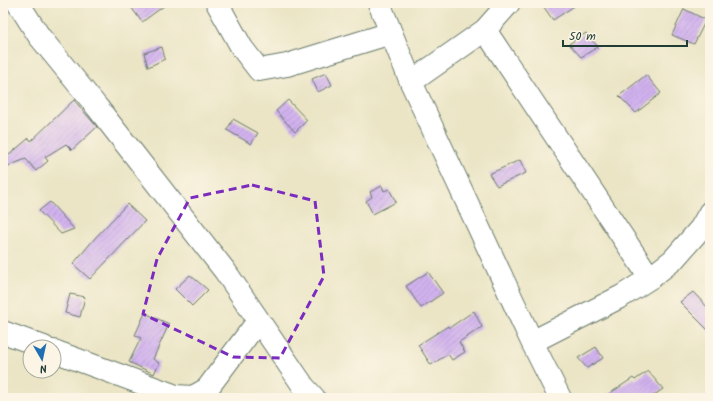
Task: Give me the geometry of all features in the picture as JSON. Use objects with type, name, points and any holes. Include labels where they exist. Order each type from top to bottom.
[{"type":"street","points":[[18,3],[39,36],[97,107],[225,271],[304,388],[314,398]]},
{"type":"street","points":[[217,3],[242,48],[260,70],[287,64],[391,33]]},
{"type":"street","points":[[378,3],[411,82],[532,342],[560,398]]},
{"type":"street","points":[[411,82],[484,30],[509,3]]},
{"type":"street","points":[[484,30],[650,278]]},
{"type":"street","points":[[532,342],[622,296],[650,278],[673,260],[701,228],[710,212]]},
{"type":"street","points":[[62,354],[176,396],[193,397],[207,389],[258,321]]},
{"type":"street","points":[[3,332],[22,339]]},
{"type":"highlighted area","points":[[252,185],[315,201],[324,276],[280,358],[233,357],[143,314],[157,259],[190,198]]},
{"type":"building","points":[[128,3],[168,3],[142,22]]},
{"type":"building","points":[[541,3],[579,3],[553,20]]},
{"type":"building","points":[[684,9],[706,20],[694,44],[672,35]]},
{"type":"building","points":[[586,33],[598,47],[581,57],[569,44]]},
{"type":"building","points":[[162,47],[165,59],[148,67],[144,53]]},
{"type":"building","points":[[326,73],[332,85],[318,92],[312,79]]},
{"type":"building","points":[[646,75],[661,93],[636,113],[619,96]]},
{"type":"building","points":[[74,100],[97,127],[72,150],[66,144],[45,157],[48,161],[36,171],[26,159],[3,168],[3,160],[29,138],[31,141]]},
{"type":"building","points":[[288,100],[307,120],[295,132],[276,111]]},
{"type":"building","points":[[233,119],[258,133],[251,144],[227,130]]},
{"type":"building","points":[[520,160],[526,173],[497,186],[489,174]]},
{"type":"building","points":[[382,186],[384,191],[389,189],[396,202],[373,214],[366,201],[372,197],[370,192]]},
{"type":"building","points":[[50,202],[74,229],[61,234],[39,211]]},
{"type":"building","points":[[127,204],[145,221],[90,279],[73,264]]},
{"type":"building","points":[[428,272],[443,293],[421,308],[406,286]]},
{"type":"building","points":[[190,275],[208,290],[192,306],[175,289]]},
{"type":"building","points":[[693,292],[710,310],[710,332],[680,302]]},
{"type":"building","points":[[70,294],[85,297],[80,317],[65,313]]},
{"type":"building","points":[[474,311],[482,327],[459,342],[465,352],[452,360],[448,354],[431,365],[418,345],[448,326],[449,328]]},
{"type":"building","points":[[145,313],[169,324],[153,359],[159,363],[154,374],[129,362],[141,338],[135,335]]},
{"type":"building","points":[[596,347],[603,358],[587,368],[578,358]]},
{"type":"building","points":[[648,371],[663,389],[650,398],[603,398],[633,378],[635,380]]}]
